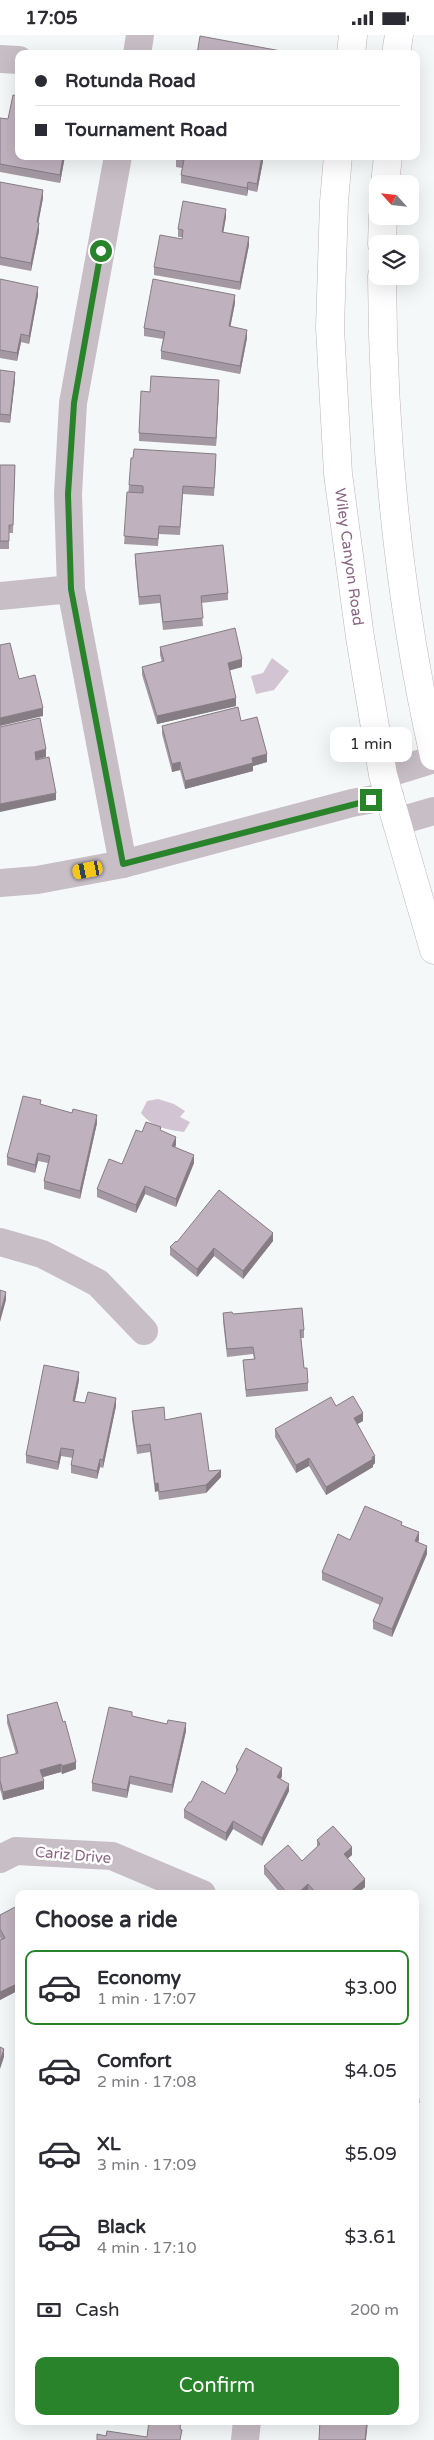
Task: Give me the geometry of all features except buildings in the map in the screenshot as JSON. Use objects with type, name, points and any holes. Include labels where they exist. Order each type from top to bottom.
[{"type":"main road","points":[[351,50],[353,35]]},
{"type":"main road","points":[[397,50],[399,35]]},
{"type":"main road","name":"Wiley Canyon Road","points":[[338,160],[334,202],[330,328],[338,474],[360,637],[390,797],[434,950]]},
{"type":"main road","points":[[387,175],[388,160]]},
{"type":"main road","points":[[382,285],[383,375],[392,499],[421,697],[434,758]]},
{"type":"street","points":[[138,50],[140,35]]},
{"type":"street","points":[[0,59],[15,61]]},
{"type":"street","points":[[117,160],[74,403],[68,494],[71,589],[123,864]]},
{"type":"street","points":[[0,596],[71,589]]},
{"type":"street","points":[[390,797],[434,758]]},
{"type":"street","points":[[0,883],[37,880],[123,864],[352,803],[390,797],[434,811]]},
{"type":"street","points":[[0,1242],[42,1254],[98,1283],[144,1331]]},
{"type":"street","name":"Cariz Drive","points":[[0,1859],[16,1851],[112,1856],[193,1890]]},
{"type":"street","points":[[245,2440],[247,2425]]},
{"type":"shaded area","points":[[272,658],[289,671],[274,690],[256,694],[251,676],[263,673]]},
{"type":"shaded area","points":[[158,1099],[174,1104],[185,1111],[180,1117],[190,1122],[184,1132],[155,1125],[141,1113],[147,1101]]},
{"type":"route","points":[[101,251],[74,403],[68,494],[71,589],[123,864],[352,803],[371,800]]}]
